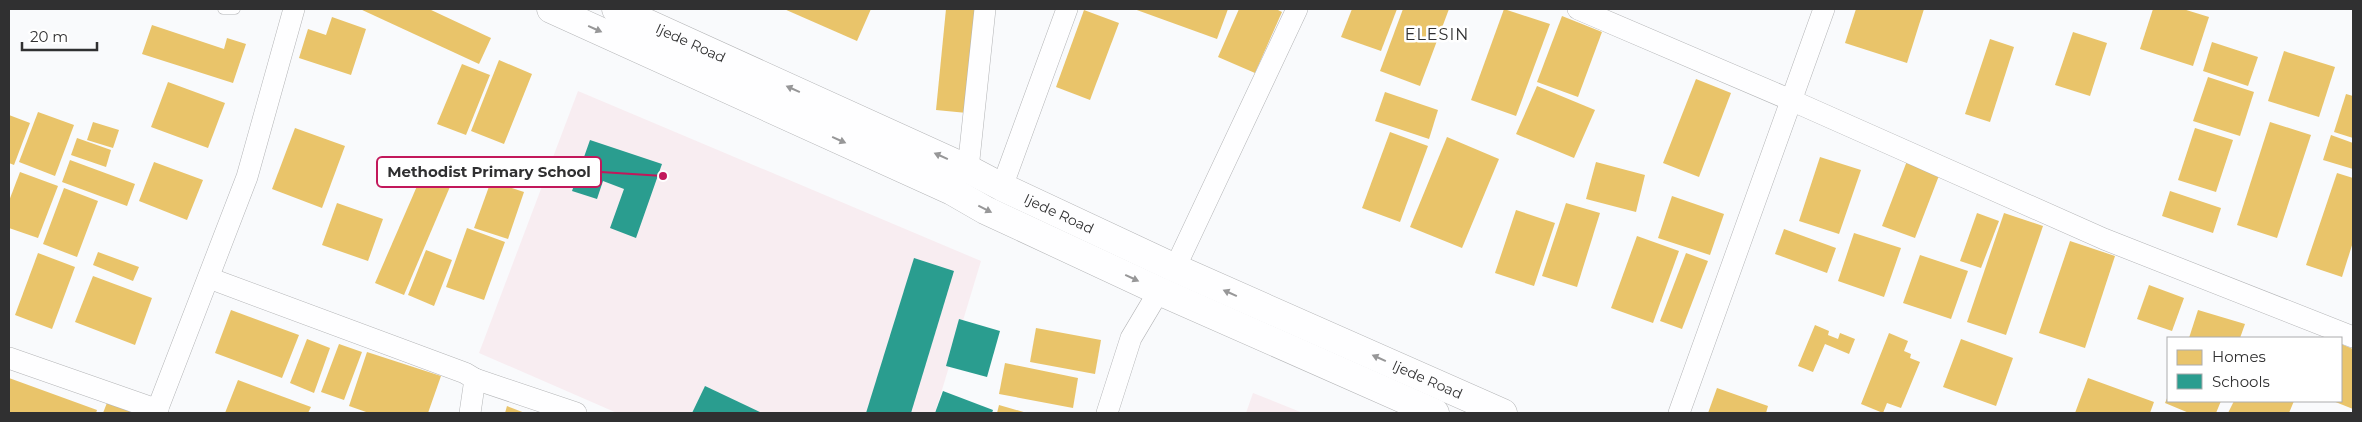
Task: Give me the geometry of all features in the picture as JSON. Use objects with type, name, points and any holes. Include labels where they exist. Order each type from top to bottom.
[{"type":"main road","name":"Ijede Road","points":[[551,9],[943,187],[985,210],[1159,291],[1435,413]]},
{"type":"main road","name":"Ijede Road","points":[[616,9],[968,169],[1002,187],[1175,268],[1503,413]]},
{"type":"street","points":[[9,358],[157,411],[247,176],[294,9]]},
{"type":"street","points":[[968,169],[985,9]]},
{"type":"street","points":[[1002,187],[1067,9]]},
{"type":"street","points":[[1175,268],[1297,9]]},
{"type":"street","points":[[1578,9],[1793,101],[2104,239],[2353,337]]},
{"type":"street","points":[[1679,413],[1793,101],[1824,9]]},
{"type":"street","points":[[209,278],[452,366],[475,379],[576,413]]},
{"type":"street","points":[[1107,413],[1131,338],[1159,291]]},
{"type":"street","points":[[470,413],[475,379]]},
{"type":"lane","points":[[223,9],[235,9]]},
{"type":"shaded area","points":[[578,91],[981,261],[935,413],[617,413],[479,353]]},
{"type":"shaded area","points":[[1253,393],[1303,413],[1246,413]]},
{"type":"building: Homes","points":[[360,9],[429,9],[491,38],[479,64]]},
{"type":"building: Homes","points":[[784,9],[871,9],[857,41]]},
{"type":"building: Homes","points":[[946,9],[977,9],[967,113],[936,110]]},
{"type":"building: Homes","points":[[1134,9],[1228,9],[1217,39]]},
{"type":"building: Homes","points":[[1239,9],[1276,9],[1282,12],[1255,73],[1218,57]]},
{"type":"building: Homes","points":[[1352,9],[1397,9],[1381,51],[1341,37]]},
{"type":"building: Homes","points":[[1403,9],[1449,9],[1420,86],[1380,71]]},
{"type":"building: Homes","points":[[1504,9],[1550,24],[1516,116],[1471,100]]},
{"type":"building: Homes","points":[[1856,9],[1924,9],[1907,63],[1845,43]]},
{"type":"building: Homes","points":[[2153,9],[2183,9],[2209,17],[2193,66],[2140,49]]},
{"type":"building: Homes","points":[[1084,10],[1119,23],[1090,100],[1056,87]]},
{"type":"building: Homes","points":[[1562,16],[1602,32],[1578,97],[1537,82]]},
{"type":"building: Homes","points":[[332,17],[366,29],[351,75],[299,58],[308,29],[326,35]]},
{"type":"building: Homes","points":[[152,25],[224,49],[227,38],[246,44],[233,83],[142,54]]},
{"type":"building: Homes","points":[[2073,32],[2107,43],[2090,96],[2055,85]]},
{"type":"building: Homes","points":[[1990,39],[2014,47],[1990,122],[1965,114]]},
{"type":"building: Homes","points":[[2212,42],[2258,57],[2248,86],[2203,71]]},
{"type":"building: Homes","points":[[2284,51],[2335,67],[2319,117],[2268,101]]},
{"type":"building: Homes","points":[[499,60],[532,74],[504,144],[471,131]]},
{"type":"building: Homes","points":[[462,64],[490,75],[466,135],[437,124]]},
{"type":"building: Homes","points":[[2208,77],[2254,92],[2240,136],[2193,121]]},
{"type":"building: Homes","points":[[1696,79],[1731,93],[1699,177],[1663,163]]},
{"type":"building: Homes","points":[[168,82],[225,103],[208,148],[151,127]]},
{"type":"building: Homes","points":[[1537,86],[1595,110],[1574,158],[1516,134]]},
{"type":"building: Homes","points":[[1385,92],[1438,110],[1429,139],[1375,121]]},
{"type":"building: Homes","points":[[2346,94],[2353,96],[2353,138],[2334,132]]},
{"type":"building: Homes","points":[[38,112],[74,125],[55,176],[19,162]]},
{"type":"building: Homes","points":[[9,115],[30,123],[14,165],[9,163]]},
{"type":"building: Homes","points":[[93,122],[119,130],[113,148],[87,140]]},
{"type":"building: Homes","points":[[2270,122],[2311,135],[2277,238],[2237,225]]},
{"type":"building: Homes","points":[[295,128],[345,146],[322,208],[272,189]]},
{"type":"building: Homes","points":[[2195,128],[2233,140],[2216,192],[2178,180]]},
{"type":"building: Homes","points":[[1390,132],[1428,146],[1400,222],[1362,208]]},
{"type":"building: Homes","points":[[2331,135],[2353,143],[2353,169],[2323,160]]},
{"type":"building: Homes","points":[[1447,137],[1499,159],[1462,248],[1410,227]]},
{"type":"building: Homes","points":[[77,138],[111,150],[106,167],[71,155]]},
{"type":"building: Homes","points":[[1820,157],[1861,170],[1839,234],[1799,221]]},
{"type":"building: Homes","points":[[70,160],[135,184],[127,206],[62,182]]},
{"type":"building: Homes","points":[[1907,161],[1940,173],[1915,238],[1882,226]]},
{"type":"building: Homes","points":[[154,162],[203,180],[187,220],[139,201]]},
{"type":"building: Homes","points":[[1596,162],[1645,175],[1636,212],[1586,199]]},
{"type":"building: Homes","points":[[424,170],[452,182],[404,295],[375,283]]},
{"type":"building: Homes","points":[[20,172],[58,186],[38,238],[9,228],[9,201]]},
{"type":"building: Homes","points":[[2337,173],[2353,178],[2353,242],[2342,277],[2306,265]]},
{"type":"building: Homes","points":[[491,181],[524,192],[508,239],[474,228]]},
{"type":"building: Homes","points":[[64,188],[98,201],[77,257],[43,244]]},
{"type":"building: Homes","points":[[2170,191],[2221,208],[2213,233],[2162,216]]},
{"type":"building: Homes","points":[[1672,196],[1724,214],[1710,255],[1658,238]]},
{"type":"building: Homes","points":[[337,203],[383,219],[368,261],[322,245]]},
{"type":"building: Homes","points":[[1566,203],[1600,213],[1577,287],[1542,276]]},
{"type":"building: Homes","points":[[1516,210],[1555,223],[1534,286],[1495,273]]},
{"type":"building: Homes","points":[[1977,213],[1999,221],[1981,268],[1960,261]]},
{"type":"building: Homes","points":[[2004,213],[2043,226],[2006,335],[1967,322]]},
{"type":"building: Homes","points":[[467,228],[505,242],[484,300],[446,287]]},
{"type":"building: Homes","points":[[1784,229],[1836,248],[1827,273],[1775,254]]},
{"type":"building: Homes","points":[[1854,233],[1901,248],[1884,297],[1838,281]]},
{"type":"building: Homes","points":[[1637,236],[1679,251],[1653,323],[1611,308]]},
{"type":"building: Homes","points":[[2070,241],[2115,256],[2085,348],[2039,333]]},
{"type":"building: Homes","points":[[426,250],[452,260],[434,306],[408,295]]},
{"type":"building: Homes","points":[[98,252],[139,267],[133,281],[93,265]]},
{"type":"building: Homes","points":[[38,253],[75,267],[52,329],[15,315]]},
{"type":"building: Homes","points":[[1686,253],[1708,261],[1682,329],[1660,321]]},
{"type":"building: Homes","points":[[1920,255],[1968,271],[1951,319],[1903,303]]},
{"type":"building: Homes","points":[[93,276],[152,298],[135,345],[75,322]]},
{"type":"building: Homes","points":[[2149,285],[2184,298],[2172,331],[2137,319]]},
{"type":"building: Homes","points":[[231,310],[299,335],[282,378],[215,353]]},
{"type":"building: Homes","points":[[2198,310],[2245,324],[2240,337],[2189,337]]},
{"type":"building: Homes","points":[[1815,325],[1829,331],[1828,335],[1838,339],[1840,333],[1855,339],[1849,354],[1825,344],[1813,372],[1798,366]]},
{"type":"building: Homes","points":[[1036,328],[1101,340],[1095,374],[1030,362]]},
{"type":"building: Homes","points":[[1889,333],[1908,341],[1904,351],[1911,354],[1910,358],[1920,362],[1901,408],[1887,403],[1883,413],[1861,404]]},
{"type":"building: Homes","points":[[307,339],[330,348],[314,393],[290,383]]},
{"type":"building: Homes","points":[[1961,339],[2013,358],[1996,406],[1943,387]]},
{"type":"building: Homes","points":[[339,344],[362,352],[344,400],[321,392]]},
{"type":"building: Homes","points":[[2342,344],[2353,349],[2353,409],[2336,402],[2342,402]]},
{"type":"building: Homes","points":[[367,352],[441,376],[428,413],[369,413],[349,406]]},
{"type":"building: Homes","points":[[1005,363],[1078,378],[1073,408],[999,394]]},
{"type":"building: Homes","points":[[9,378],[97,410],[96,413],[9,413]]},
{"type":"building: Homes","points":[[2088,378],[2154,402],[2150,413],[2075,413]]},
{"type":"building: Homes","points":[[238,380],[311,407],[308,413],[225,413]]},
{"type":"building: Homes","points":[[1717,388],[1768,406],[1766,413],[1708,413]]},
{"type":"building: Homes","points":[[110,395],[135,404],[132,413],[103,413]]},
{"type":"building: Homes","points":[[2167,398],[2167,402],[2221,402],[2216,413],[2189,413],[2165,403]]},
{"type":"building: Homes","points":[[2234,402],[2294,402],[2289,413],[2228,413]]},
{"type":"building: Homes","points":[[999,405],[1027,413],[997,413]]},
{"type":"building: Homes","points":[[507,406],[525,413],[505,413]]},
{"type":"building: Schools","points":[[590,140],[662,164],[636,238],[610,228],[624,189],[603,181],[597,199],[572,191]]},
{"type":"building: Schools","points":[[914,258],[954,271],[911,413],[866,413]]},
{"type":"building: Schools","points":[[959,319],[1000,331],[987,377],[946,366]]},
{"type":"building: Schools","points":[[705,386],[762,413],[692,413]]},
{"type":"building: Schools","points":[[943,391],[993,410],[992,413],[935,413]]},
{"type":"place","name":"Methodist Primary School","points":[[663,176]]},
{"type":"district","name":"ELESIN","points":[[1437,34]]}]
